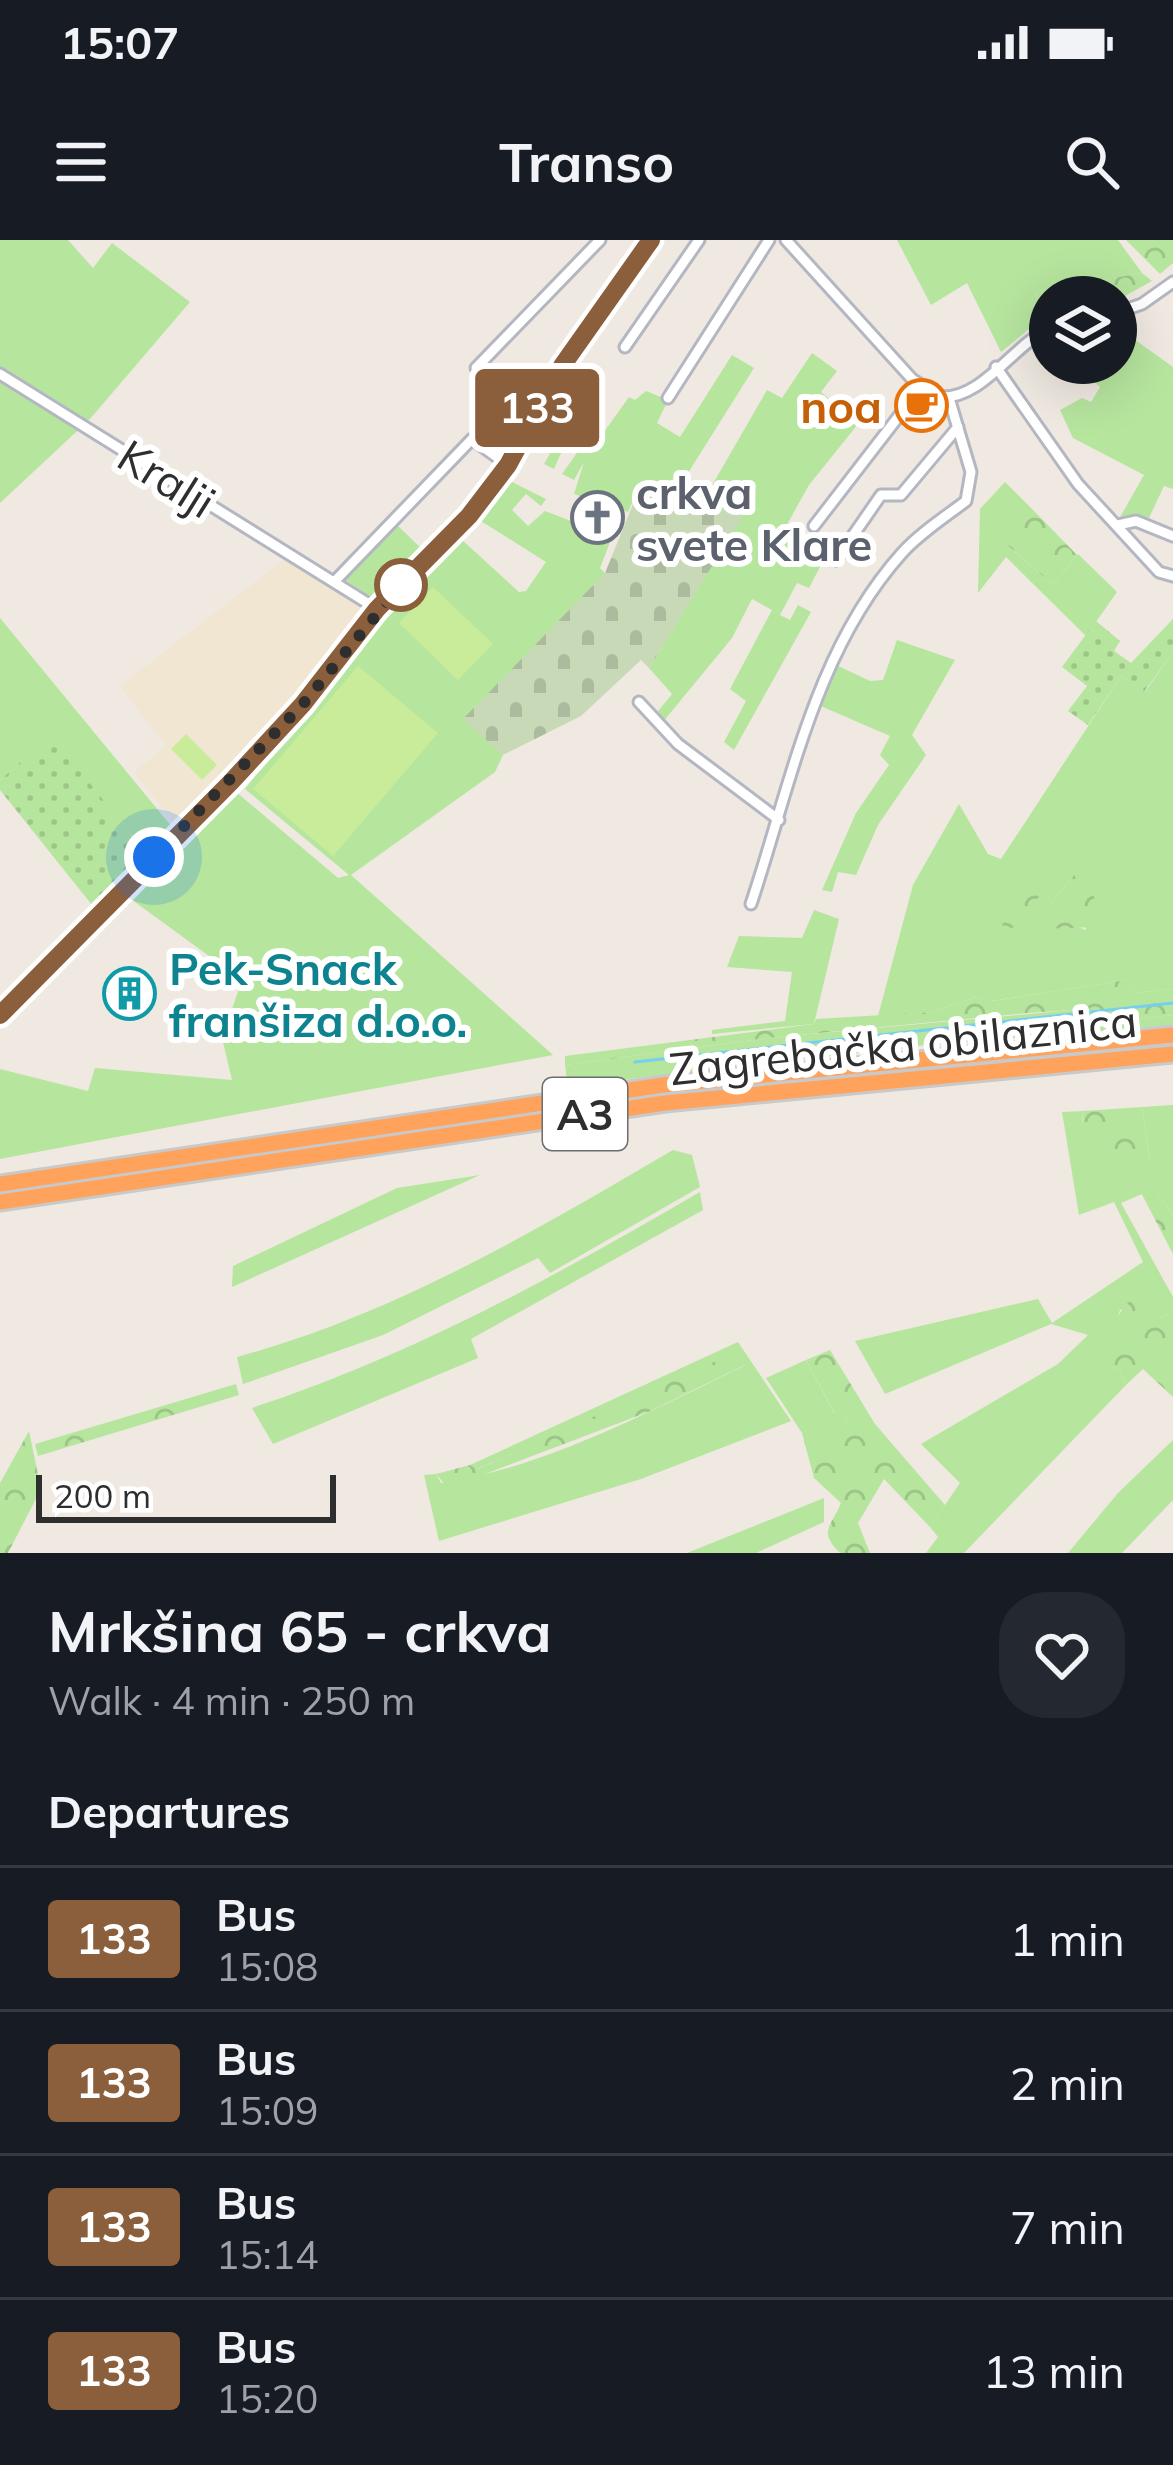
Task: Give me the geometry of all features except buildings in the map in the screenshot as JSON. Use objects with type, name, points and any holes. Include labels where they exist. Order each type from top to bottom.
[{"type":"highway","name":"Zagrebačka obilaznica","points":[[0,1184],[640,1088],[1173,1035]]},
{"type":"highway","name":"Zagrebačka obilaznica","points":[[0,1202],[642,1106],[1173,1054]]},
{"type":"street","points":[[476,368],[600,240]]},
{"type":"street","points":[[0,1015],[231,782],[303,704],[377,609],[461,525],[508,465],[545,391],[651,240]]},
{"type":"street","points":[[625,347],[699,240]]},
{"type":"street","points":[[668,398],[769,240]]},
{"type":"street","points":[[788,240],[922,386],[949,398],[970,390],[1029,343]]},
{"type":"street","points":[[1137,306],[1173,282]]},
{"type":"street","points":[[996,367],[1078,484],[1159,572],[1173,576]]},
{"type":"street","name":"Kralji","points":[[0,374],[377,609]]},
{"type":"street","points":[[814,526],[922,386]]},
{"type":"street","points":[[751,904],[812,706],[870,593],[904,549],[966,501],[970,472],[949,398]]},
{"type":"street","points":[[836,560],[881,495],[901,495],[958,427]]},
{"type":"street","points":[[334,582],[472,439],[508,465]]},
{"type":"street","points":[[1118,525],[1136,521],[1173,536]]},
{"type":"street","points":[[639,702],[678,744],[779,820]]},
{"type":"shaded area","points":[[286,558],[366,607],[300,694],[176,825],[134,772],[166,746],[120,686]]},
{"type":"green space","points":[[0,240],[68,240],[93,268],[112,243],[190,302],[90,419],[0,503],[0,372],[54,399],[0,367]]},
{"type":"green space","points":[[897,240],[1118,240],[1142,273],[1029,276],[1029,329],[1001,352],[967,283],[931,305]]},
{"type":"green space","points":[[1126,240],[1173,240],[1173,263],[1160,274]]},
{"type":"green space","points":[[1142,273],[1152,281],[1137,289],[1137,276],[1124,276]]},
{"type":"green space","points":[[1137,341],[1173,367],[1173,489],[1164,486],[1147,522],[1119,519],[1144,475],[1073,438],[1060,410],[1082,398],[1091,402],[1100,387],[1096,384],[1137,384]]},
{"type":"green space","points":[[812,353],[837,371],[821,392],[858,424],[809,485],[785,528],[812,538],[804,551],[823,561],[809,588],[797,583],[780,615],[790,620],[798,605],[811,612],[734,750],[724,742],[746,701],[730,689],[772,610],[752,599],[732,638],[662,723],[655,715],[672,694],[649,668],[742,516],[639,487],[628,512],[574,494],[584,462],[574,480],[562,474],[589,436],[573,426],[554,469],[544,464],[568,422],[599,439],[629,397],[635,400],[646,391],[668,400],[657,423],[680,437],[732,355],[754,368],[676,492],[703,501],[767,390],[782,398]]},
{"type":"green space","points":[[512,482],[546,499],[541,506],[526,494],[512,510],[528,526],[545,511],[612,537],[600,568],[605,573],[476,728],[503,755],[495,772],[351,875],[553,1055],[0,1159],[0,1069],[88,1091],[95,1068],[232,1080],[222,1038],[242,980],[128,897],[235,791],[338,878],[349,875],[245,789],[359,647],[368,629],[471,525],[461,539],[519,592],[526,591],[546,562],[476,518],[503,485]]},
{"type":"green space","points":[[1005,482],[1035,512],[1005,543],[1053,585],[1078,554],[1117,592],[1086,636],[1006,557],[978,593],[980,509]]},
{"type":"green space","points":[[640,487],[743,516],[649,668],[641,660],[581,716],[503,755],[463,719],[605,573]]},
{"type":"green space","points":[[1035,512],[1077,555],[1053,585],[1004,542]]},
{"type":"green space","points":[[395,523],[425,552],[376,600],[345,580]]},
{"type":"green space","points":[[433,587],[493,644],[458,680],[399,623]]},
{"type":"green space","points":[[0,618],[172,827],[144,852],[52,736],[0,780]]},
{"type":"green space","points":[[1173,619],[1173,652],[1144,692],[1121,676],[1088,725],[1068,711],[1087,686],[1062,667],[1096,621],[1120,641],[1114,651],[1131,663]]},
{"type":"green space","points":[[897,640],[955,660],[912,735],[926,755],[878,825],[856,875],[838,872],[832,892],[822,890],[856,813],[889,765],[880,755],[890,736],[816,704],[834,664],[870,681],[883,680]]},
{"type":"green space","points":[[1173,652],[1173,989],[1133,993],[1127,980],[991,1001],[976,997],[932,1012],[878,1016],[913,885],[959,804],[988,854],[1001,859],[1121,676],[1145,692]],"holes":[[[1076,873],[1086,930],[1042,914]]]},
{"type":"green space","points":[[358,666],[438,733],[333,856],[253,789]]},
{"type":"green space","points":[[186,734],[217,765],[202,780],[171,749]]},
{"type":"green space","points":[[52,735],[144,852],[92,905],[0,790],[0,780]]},
{"type":"green space","points":[[1076,873],[1094,897],[1097,927],[1040,929],[1042,914]]},
{"type":"green space","points":[[1033,883],[1043,887],[1025,926],[1002,929],[1006,895],[1025,894]]},
{"type":"green space","points":[[814,910],[839,919],[814,1024],[712,1034],[712,1030],[785,1021],[792,972],[727,967],[739,936],[802,938]]},
{"type":"green space","points":[[1127,980],[1133,993],[1173,989],[1173,1015],[1092,1024],[1072,1010],[1028,1013],[767,1038],[565,1065],[565,1056],[814,1024],[816,1019],[932,1012],[976,997],[992,1001]]},
{"type":"green space","points":[[1072,1010],[1092,1024],[1173,1015],[1173,1025],[926,1045],[568,1086],[565,1065],[767,1038]]},
{"type":"green space","points":[[1173,1105],[1173,1215],[1154,1189],[1137,1185],[1142,1194],[1121,1203],[1173,1297],[1173,1310],[1162,1318],[1143,1302],[1120,1310],[1103,1362],[1120,1371],[1126,1385],[964,1553],[926,1553],[938,1537],[930,1527],[960,1483],[921,1444],[1058,1364],[1088,1335],[1051,1324],[885,1394],[855,1341],[1038,1299],[1052,1323],[1143,1262],[1114,1202],[1079,1215],[1062,1112],[1083,1111],[1082,1122],[1150,1163],[1142,1107]]},
{"type":"green space","points":[[1142,1107],[1150,1164],[1126,1180],[1113,1178],[1082,1136],[1083,1111]]},
{"type":"green space","points":[[673,1150],[692,1155],[700,1187],[550,1273],[538,1258],[383,1335],[243,1384],[237,1357],[352,1318],[462,1268]]},
{"type":"green space","points":[[480,1175],[232,1287],[233,1266],[397,1188]]},
{"type":"green space","points":[[1152,1175],[1154,1189],[1173,1215],[1173,1254],[1137,1185]]},
{"type":"green space","points":[[700,1192],[703,1210],[471,1339],[478,1358],[273,1444],[252,1408],[369,1364],[482,1312]]},
{"type":"green space","points":[[1130,1301],[1143,1301],[1162,1318],[1173,1310],[1173,1397],[1143,1369],[1126,1385],[1120,1371],[1092,1357]]},
{"type":"green space","points":[[738,1342],[791,1421],[641,1479],[439,1541],[424,1475],[436,1474],[441,1483],[481,1475],[597,1435],[746,1365],[636,1400],[477,1469],[470,1465]]},
{"type":"green space","points":[[830,1350],[875,1424],[945,1505],[930,1527],[884,1479],[858,1523],[870,1553],[840,1553],[829,1539],[828,1529],[841,1503],[814,1478],[802,1433],[831,1418],[836,1428],[847,1422],[842,1411],[835,1414],[806,1360]]},
{"type":"green space","points":[[738,1351],[747,1364],[648,1412],[448,1488],[436,1474],[470,1465],[478,1469]]},
{"type":"green space","points":[[806,1360],[834,1413],[842,1411],[847,1422],[836,1429],[830,1419],[802,1433],[766,1378]]},
{"type":"green space","points":[[236,1384],[239,1395],[38,1456],[35,1444]]},
{"type":"green space","points":[[29,1431],[41,1489],[8,1553],[0,1553],[0,1483]]},
{"type":"green space","points":[[1173,1440],[1173,1500],[1122,1553],[1068,1553],[1118,1493]]},
{"type":"green space","points":[[824,1498],[824,1522],[756,1553],[687,1553]]},
{"type":"waterway","points":[[635,1062],[1173,1003]]},
{"type":"bus line","name":"133","points":[[0,1015],[231,782],[303,704],[377,609],[482,501],[508,465],[545,391],[651,240]]},
{"type":"place","name":"noa","points":[[921,406]]},
{"type":"place","name":"crkva svete Klare","points":[[597,518]]},
{"type":"place","name":"Pek-Snack franšiza d.o.o.","points":[[130,994]]},
{"type":"route","points":[[154,857],[303,704],[401,585]]}]
